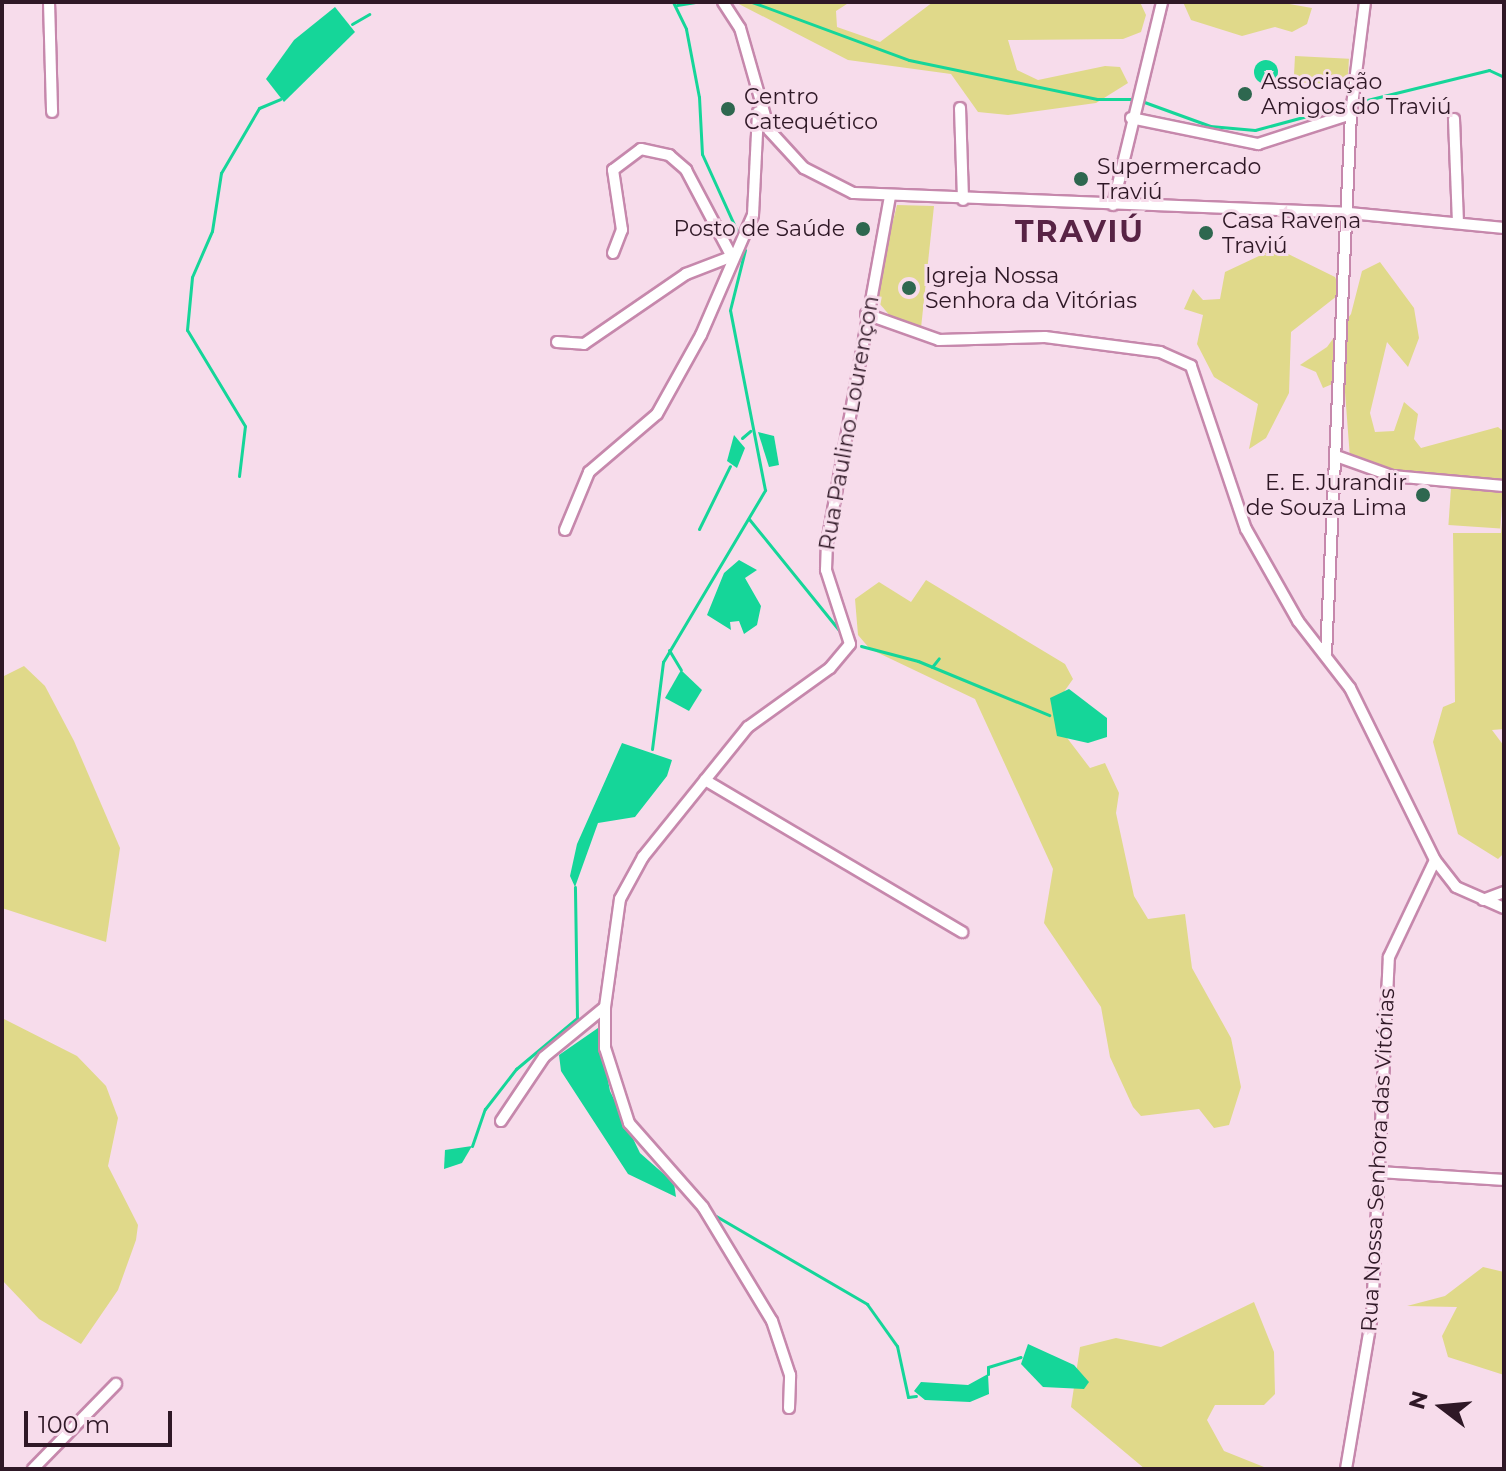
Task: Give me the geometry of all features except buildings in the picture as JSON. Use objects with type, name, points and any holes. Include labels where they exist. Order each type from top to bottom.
[{"type":"street","points":[[49,2],[52,112]]},
{"type":"street","points":[[565,530],[589,472],[643,432],[675,384],[730,256],[753,215],[758,110],[749,54],[723,2]]},
{"type":"street","points":[[1113,205],[1131,118],[1162,2]]},
{"type":"street","points":[[1326,654],[1339,457],[1351,114],[1365,2]]},
{"type":"street","points":[[960,108],[963,200]]},
{"type":"street","points":[[758,110],[778,142],[817,177],[890,198],[1349,213],[1504,228]]},
{"type":"street","points":[[1131,118],[1258,144],[1351,114]]},
{"type":"street","points":[[1454,119],[1458,223]]},
{"type":"street","points":[[613,253],[622,230],[613,170],[641,149],[669,155],[686,170],[730,256]]},
{"type":"street","name":"Rua Paulino Lourençon","points":[[789,1408],[790,1375],[772,1321],[703,1207],[629,1123],[605,1048],[605,1007],[628,879],[748,727],[830,668],[850,644],[826,557],[866,314],[890,198]]},
{"type":"street","points":[[557,342],[584,344],[686,274],[730,256]]},
{"type":"street","points":[[866,314],[939,340],[1045,337],[1160,352],[1191,366],[1246,529],[1326,654],[1435,860],[1456,887],[1504,908]]},
{"type":"street","points":[[1339,457],[1392,476],[1504,486]]},
{"type":"street","points":[[705,780],[962,932]]},
{"type":"street","name":"Rua Nossa Senhora das Vitórias","points":[[1346,1469],[1372,1315],[1389,957],[1435,860]]},
{"type":"street","points":[[1483,900],[1504,892]]},
{"type":"street","points":[[501,1121],[544,1057],[605,1007]]},
{"type":"street","points":[[1380,1172],[1504,1180]]},
{"type":"street","points":[[33,1469],[116,1384]]},
{"type":"shaded area","points":[[735,2],[850,2],[836,11],[837,27],[880,42],[933,2],[1140,2],[1146,15],[1141,32],[1123,39],[1008,40],[1017,70],[1038,80],[1105,66],[1120,67],[1128,83],[1096,103],[1008,115],[978,112],[951,74],[848,60]]},
{"type":"shaded area","points":[[1183,2],[1278,2],[1312,8],[1307,24],[1292,32],[1275,27],[1242,36],[1191,20]]},
{"type":"shaded area","points":[[335,7],[355,32],[284,102],[266,79],[294,40]]},
{"type":"shaded area","points":[[1295,56],[1349,59],[1348,85],[1294,82]]},
{"type":"shaded area","points":[[1266,60],[1274,64],[1278,72],[1274,80],[1266,84],[1258,80],[1254,72],[1258,64]]},
{"type":"shaded area","points":[[897,205],[934,206],[921,328],[891,317],[874,297]]},
{"type":"shaded area","points":[[1276,248],[1335,277],[1342,292],[1291,332],[1289,393],[1266,438],[1249,449],[1258,404],[1214,377],[1197,344],[1203,315],[1184,309],[1193,289],[1203,300],[1220,299],[1225,272]]},
{"type":"shaded area","points":[[1380,262],[1414,308],[1419,338],[1408,367],[1387,342],[1370,413],[1375,432],[1394,431],[1404,402],[1418,414],[1414,439],[1421,448],[1498,427],[1504,432],[1504,486],[1375,475],[1350,458],[1344,379],[1323,388],[1316,372],[1300,365],[1327,347],[1351,314],[1362,271]]},
{"type":"shaded area","points":[[758,432],[774,436],[779,465],[769,467]]},
{"type":"shaded area","points":[[734,435],[745,448],[737,468],[727,461]]},
{"type":"shaded area","points":[[1451,488],[1503,492],[1500,529],[1448,525]]},
{"type":"shaded area","points":[[1504,500],[1504,729],[1492,730],[1504,746],[1504,853],[1498,859],[1458,834],[1433,742],[1443,707],[1455,702],[1453,533],[1501,533]]},
{"type":"shaded area","points":[[739,560],[757,570],[745,578],[761,606],[757,625],[744,634],[739,621],[730,622],[731,630],[707,615],[724,573]]},
{"type":"shaded area","points":[[926,580],[1065,664],[1073,679],[1061,696],[1058,726],[1090,768],[1105,763],[1119,793],[1116,813],[1134,896],[1148,919],[1185,914],[1192,968],[1231,1038],[1241,1087],[1229,1125],[1214,1128],[1199,1109],[1141,1116],[1133,1107],[1110,1057],[1101,1007],[1044,923],[1053,869],[975,699],[870,649],[858,635],[855,599],[879,582],[911,602]]},
{"type":"shaded area","points":[[24,666],[45,686],[74,741],[120,848],[106,942],[2,908],[2,677]]},
{"type":"shaded area","points":[[681,670],[702,690],[689,711],[665,698]]},
{"type":"shaded area","points":[[1069,689],[1107,718],[1107,737],[1088,743],[1057,736],[1050,698]]},
{"type":"shaded area","points":[[622,743],[672,760],[667,776],[635,817],[598,823],[575,887],[570,876],[577,844]]},
{"type":"shaded area","points":[[2,1018],[77,1056],[106,1086],[118,1118],[108,1166],[138,1225],[136,1240],[118,1290],[81,1344],[39,1319],[2,1280]]},
{"type":"shaded area","points":[[598,1028],[610,1091],[640,1153],[674,1183],[676,1197],[628,1174],[561,1071],[559,1055]]},
{"type":"shaded area","points":[[472,1146],[462,1163],[444,1169],[445,1150]]},
{"type":"shaded area","points":[[1483,1267],[1504,1272],[1504,1375],[1448,1357],[1442,1336],[1457,1307],[1407,1306],[1445,1296]]},
{"type":"shaded area","points":[[1254,1302],[1274,1352],[1275,1394],[1264,1405],[1215,1405],[1207,1420],[1224,1451],[1269,1469],[1145,1469],[1071,1407],[1080,1347],[1116,1338],[1161,1347]]},
{"type":"shaded area","points":[[1028,1344],[1074,1365],[1089,1382],[1084,1389],[1043,1387],[1021,1364]]},
{"type":"shaded area","points":[[988,1374],[989,1394],[970,1402],[925,1400],[914,1391],[921,1382],[968,1385]]},
{"type":"waterway","points":[[673,2],[686,29],[699,97],[702,154],[737,231]]},
{"type":"waterway","points":[[677,5],[697,2]]},
{"type":"waterway","points":[[752,2],[909,60],[1097,99],[1136,99],[1210,126],[1255,130],[1344,106]]},
{"type":"waterway","points":[[352,24],[369,14]]},
{"type":"waterway","points":[[1363,101],[1489,70],[1504,77]]},
{"type":"waterway","points":[[239,476],[245,426],[187,330],[192,277],[212,231],[221,173],[259,108],[280,99]]},
{"type":"waterway","points":[[652,749],[663,662],[765,490],[730,310],[745,250]]},
{"type":"waterway","points":[[742,438],[750,431]]},
{"type":"waterway","points":[[699,529],[730,466]]},
{"type":"waterway","points":[[749,519],[842,634]]},
{"type":"waterway","points":[[861,646],[918,661],[1049,715]]},
{"type":"waterway","points":[[669,650],[681,670]]},
{"type":"waterway","points":[[932,667],[939,658]]},
{"type":"waterway","points":[[472,1146],[485,1109],[516,1069],[577,1018],[575,887]]},
{"type":"waterway","points":[[716,1216],[867,1304],[897,1346],[908,1397],[916,1396]]},
{"type":"waterway","points":[[988,1374],[988,1367],[1021,1357]]},
{"type":"place","name":"Associação Amigos do Traviú","points":[[1245,94]]},
{"type":"place","name":"Centro Catequético","points":[[728,109]]},
{"type":"place","name":"Supermercado Traviú","points":[[1081,179]]},
{"type":"place","name":"Posto de Saúde","points":[[863,229]]},
{"type":"place","name":"Casa Ravena Traviú","points":[[1206,233]]},
{"type":"place","name":"Igreja Nossa Senhora da Vitórias","points":[[909,288]]},
{"type":"place","name":"E. E. Jurandir de Souza Lima","points":[[1423,495]]},
{"type":"district","name":"TRAVIÚ","points":[[1080,232]]}]
